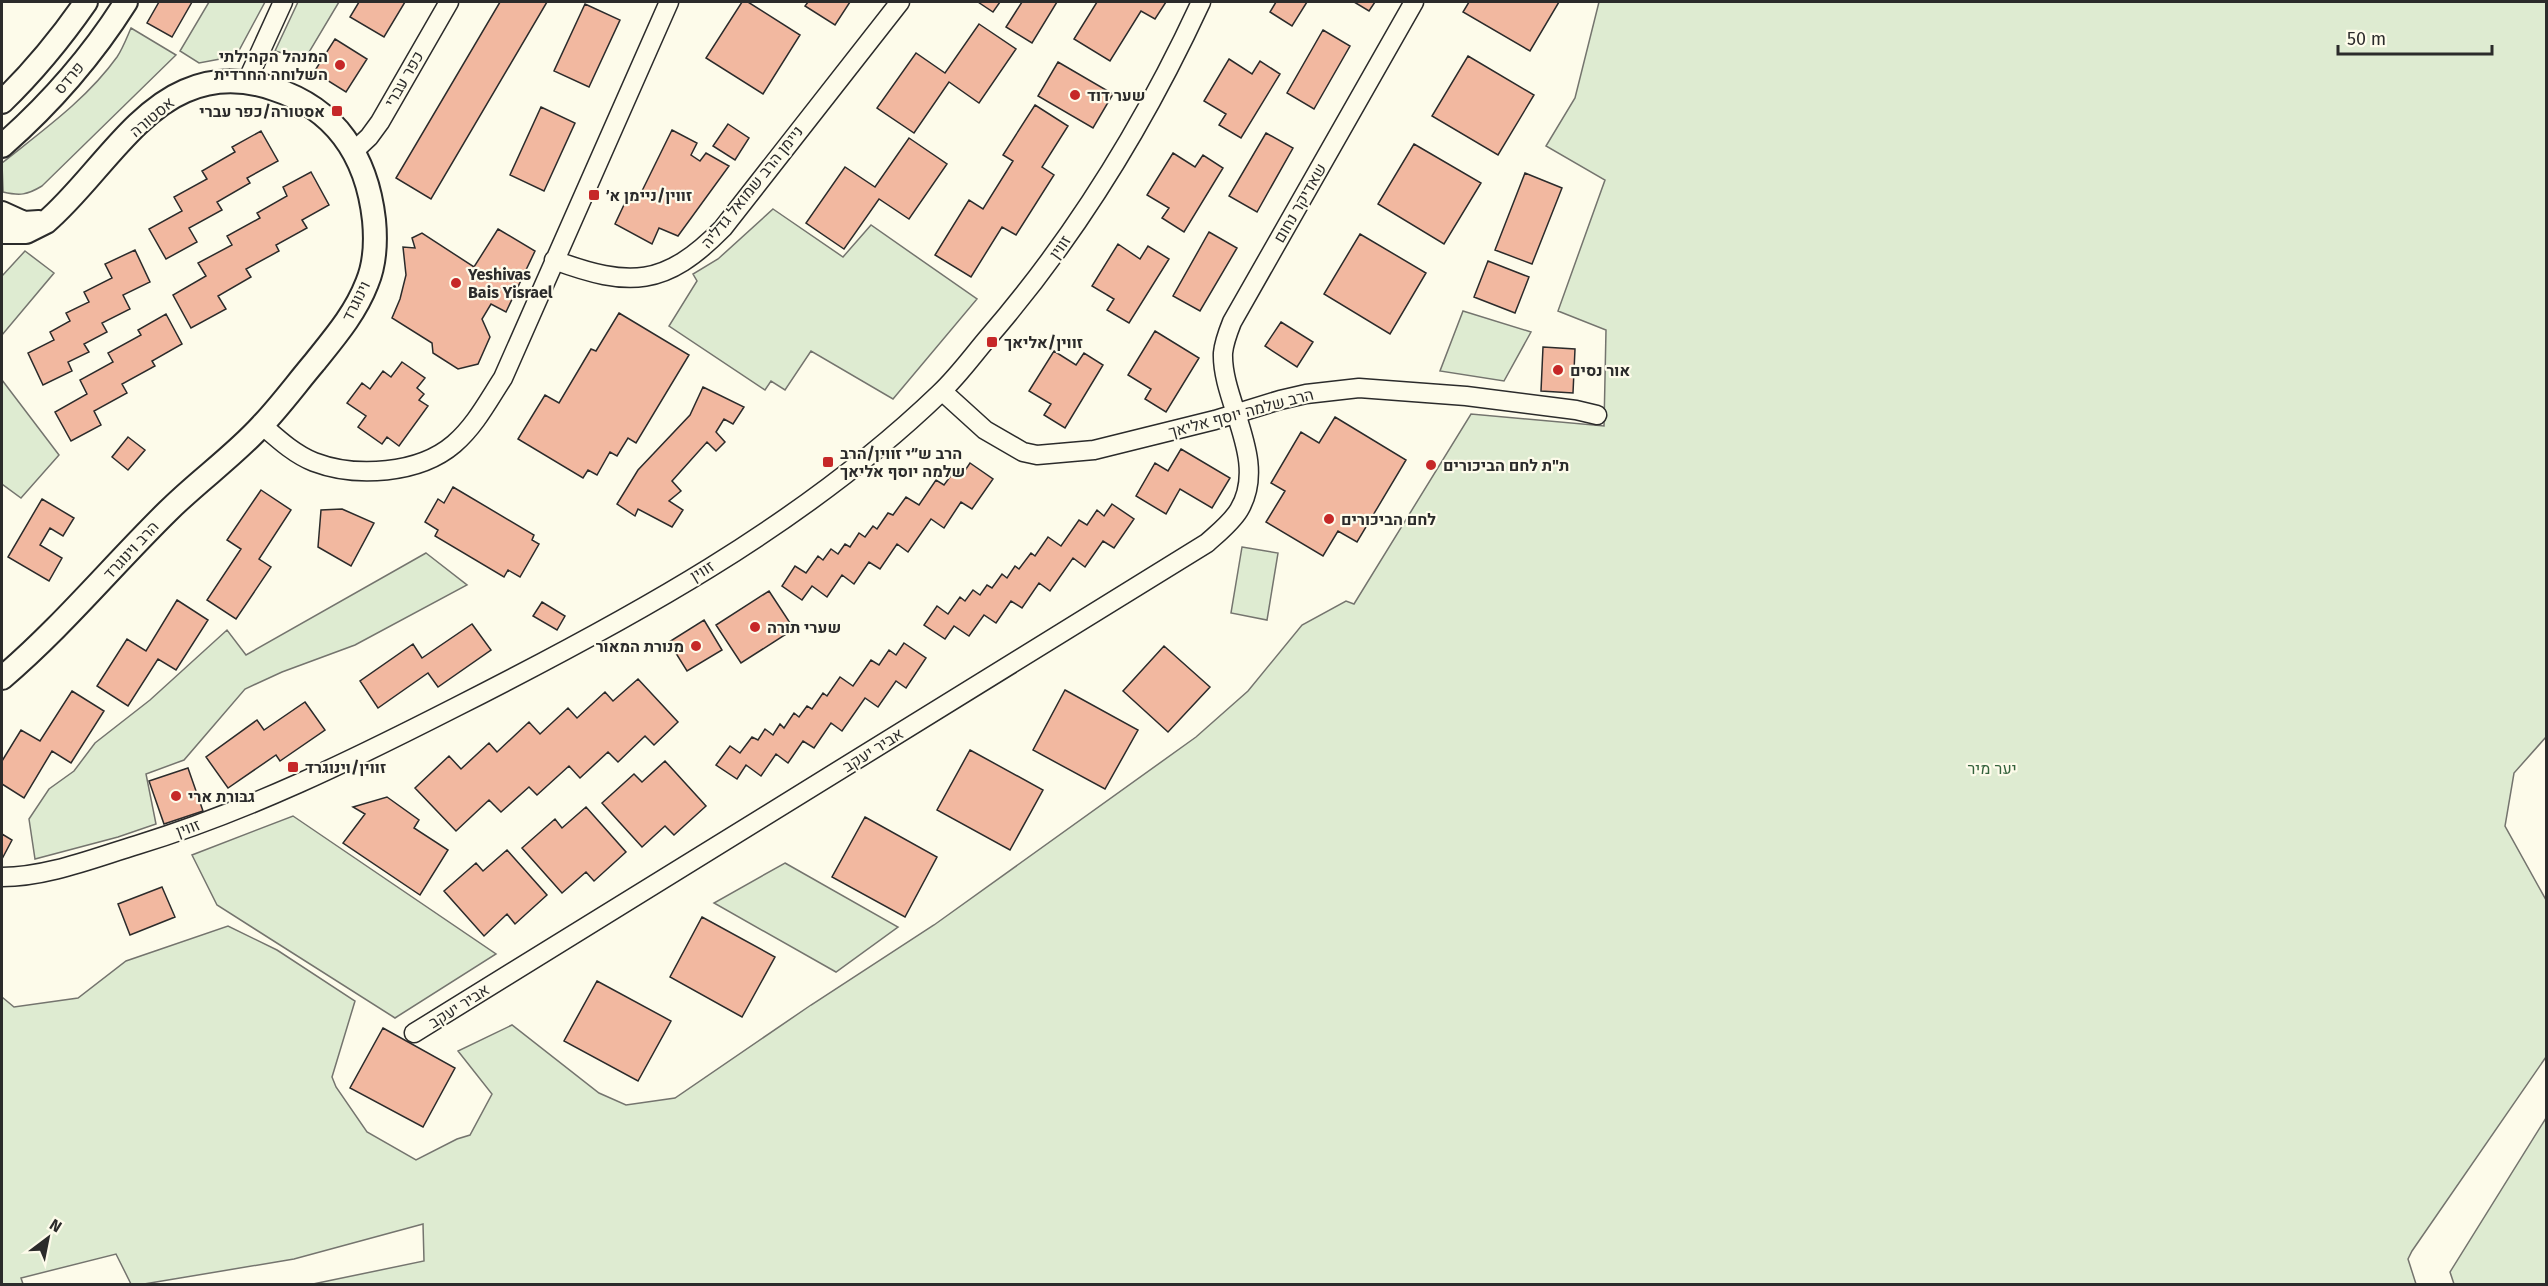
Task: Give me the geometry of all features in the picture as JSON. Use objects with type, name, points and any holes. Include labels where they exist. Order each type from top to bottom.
[{"type":"street","name":"פרדס","points":[[2,102],[33,70],[86,2]]},
{"type":"street","name":"פרדס","points":[[2,146],[58,92],[97,45],[126,2]]},
{"type":"street","points":[[247,81],[283,2]]},
{"type":"street","name":"כפר עברי","points":[[353,152],[369,138],[380,122],[449,2]]},
{"type":"street","points":[[262,425],[291,450],[315,462],[344,469],[377,471],[413,465],[435,457],[453,445],[470,428],[503,378],[669,2]]},
{"type":"street","name":"ניימן הרב שמואל גדליה","points":[[554,260],[589,273],[612,278],[659,274],[681,264],[695,254],[723,228],[900,2]]},
{"type":"street","name":"זווין","points":[[2,877],[45,872],[97,857],[179,832],[279,794],[570,650],[763,535],[858,463],[942,391],[1023,297],[1090,204],[1158,86],[1201,2]]},
{"type":"street","name":"שאדיקר נחום","points":[[1237,413],[1223,353],[1232,322],[1414,2]]},
{"type":"street","name":"אסטורה","points":[[2,232],[18,234],[34,230],[46,222],[143,120],[162,104],[185,91],[213,82],[247,81],[305,101],[325,115],[353,152]]},
{"type":"street","name":"וינוגרד","points":[[262,425],[341,330],[368,282],[374,252],[371,194],[353,152]]},
{"type":"street","name":"אסטורה","points":[[2,213],[17,221],[35,223],[61,208]]},
{"type":"street","name":"הרב שלמה יוסף אליאך","points":[[942,391],[985,430],[1023,452],[1037,455],[1094,450],[1306,394],[1359,388],[1539,404],[1597,415]]},
{"type":"street","name":"אביר יעקב","points":[[414,1034],[1207,543],[1238,511],[1246,495],[1248,471],[1246,447],[1237,413]]},
{"type":"street","name":"הרב וינוגרד","points":[[2,678],[71,612],[168,511],[262,425]]},
{"type":"green space","points":[[209,2],[265,2],[236,56],[199,63],[180,51]]},
{"type":"green space","points":[[298,2],[339,2],[305,59],[275,51]]},
{"type":"green space","name":"יער מיר","points":[[1599,2],[2546,2],[2546,737],[2514,773],[2505,826],[2546,900],[2546,1057],[2412,1251],[2408,1259],[2416,1284],[313,1284],[424,1261],[423,1224],[294,1259],[144,1284],[131,1284],[116,1254],[21,1278],[23,1284],[2,1284],[2,997],[14,1007],[78,998],[126,961],[228,926],[277,950],[355,1001],[332,1077],[336,1087],[367,1132],[416,1160],[457,1139],[470,1135],[492,1094],[458,1051],[512,1025],[599,1093],[626,1105],[675,1098],[934,925],[1196,737],[1248,691],[1302,625],[1346,601],[1354,604],[1471,414],[1604,426],[1606,330],[1558,311],[1605,180],[1546,146],[1575,98]]},
{"type":"green space","points":[[131,28],[176,55],[42,186],[23,194],[3,192],[2,163],[63,114],[92,87],[117,57]]},
{"type":"green space","points":[[773,209],[843,257],[871,225],[977,299],[893,399],[811,351],[785,390],[771,381],[765,390],[669,326],[697,281],[693,274],[718,259]]},
{"type":"green space","points":[[25,251],[54,273],[2,335],[2,276]]},
{"type":"green space","points":[[1463,311],[1531,332],[1504,381],[1440,371]]},
{"type":"green space","points":[[2,380],[59,455],[21,498],[2,484]]},
{"type":"green space","points":[[1242,547],[1278,553],[1267,620],[1231,613]]},
{"type":"green space","points":[[426,553],[467,585],[355,645],[282,672],[245,689],[184,760],[146,774],[156,824],[118,837],[35,859],[29,819],[49,789],[74,771],[95,743],[150,700],[227,630],[246,655]]},
{"type":"green space","points":[[293,816],[496,954],[395,1018],[217,905],[192,855]]},
{"type":"green space","points":[[785,863],[898,927],[836,972],[714,903]]},
{"type":"green space","points":[[2546,1118],[2546,1284],[2454,1284],[2450,1272]]},
{"type":"building","points":[[159,2],[192,2],[172,37],[147,23]]},
{"type":"building","points":[[359,2],[405,2],[384,37],[350,17]]},
{"type":"building","points":[[500,2],[547,2],[431,199],[396,178]]},
{"type":"building","points":[[742,2],[748,2],[800,35],[763,94],[706,58]]},
{"type":"building","points":[[808,2],[850,2],[835,25],[805,6]]},
{"type":"building","points":[[978,2],[1000,2],[993,12]]},
{"type":"building","points":[[1022,2],[1057,2],[1032,43],[1006,27]]},
{"type":"building","points":[[1097,2],[1166,2],[1155,19],[1141,11],[1110,61],[1074,39]]},
{"type":"building","points":[[1276,2],[1307,2],[1292,26],[1270,12]]},
{"type":"building","points":[[1354,2],[1375,2],[1369,11]]},
{"type":"building","points":[[1469,2],[1559,2],[1530,51],[1463,12]]},
{"type":"building","points":[[585,4],[620,20],[589,87],[554,71]]},
{"type":"building","points":[[979,24],[1016,49],[979,103],[949,82],[914,133],[877,108],[916,53],[945,73]]},
{"type":"building","points":[[1323,30],[1350,46],[1314,109],[1287,93]]},
{"type":"building","name":"המנהל הקהילתי השלוחה החרדית","points":[[335,39],[367,59],[346,92],[314,72]]},
{"type":"building","points":[[1468,56],[1534,95],[1498,155],[1432,116]]},
{"type":"building","points":[[1229,59],[1252,74],[1260,61],[1280,74],[1241,138],[1219,125],[1226,114],[1204,101]]},
{"type":"building","name":"שער דוד","points":[[1058,62],[1113,94],[1093,128],[1038,96]]},
{"type":"building","points":[[1035,105],[1068,126],[1042,167],[1054,175],[1016,235],[1002,227],[971,277],[935,255],[969,200],[983,209],[1013,161],[1003,155]]},
{"type":"building","points":[[541,107],[575,123],[544,191],[510,175]]},
{"type":"building","points":[[728,124],[749,138],[735,160],[713,146]]},
{"type":"building","points":[[672,130],[697,143],[691,155],[700,161],[706,153],[729,166],[678,236],[659,228],[652,244],[615,224],[630,192],[639,197]]},
{"type":"building","points":[[261,131],[278,161],[247,178],[250,183],[217,202],[222,210],[189,228],[197,242],[166,259],[149,229],[182,211],[174,197],[207,179],[202,171],[235,152],[232,147]]},
{"type":"building","points":[[1266,133],[1293,148],[1257,212],[1229,196]]},
{"type":"building","points":[[909,138],[947,164],[909,219],[879,199],[844,249],[806,223],[845,167],[875,187]]},
{"type":"building","points":[[1414,144],[1481,183],[1444,244],[1378,204]]},
{"type":"building","points":[[1173,153],[1195,167],[1203,155],[1223,168],[1184,232],[1162,218],[1169,208],[1147,195]]},
{"type":"building","points":[[311,172],[329,205],[302,220],[307,228],[276,245],[279,251],[246,269],[251,277],[218,296],[226,309],[191,328],[173,295],[206,276],[198,263],[232,245],[227,236],[260,218],[257,213],[287,196],[283,187]]},
{"type":"building","points":[[1525,173],[1562,188],[1532,264],[1495,250]]},
{"type":"building","points":[[498,229],[535,251],[506,312],[491,304],[482,319],[490,337],[478,364],[458,369],[433,353],[432,343],[392,318],[406,275],[403,247],[415,248],[412,238],[422,233],[474,267]]},
{"type":"building","points":[[1209,232],[1237,248],[1200,311],[1173,296]]},
{"type":"building","points":[[1360,234],[1426,273],[1390,334],[1324,294]]},
{"type":"building","points":[[1118,244],[1140,259],[1148,246],[1169,259],[1129,323],[1107,310],[1114,299],[1092,286]]},
{"type":"building","points":[[135,250],[150,282],[123,295],[130,309],[102,323],[107,332],[84,344],[89,352],[68,362],[72,371],[43,385],[28,353],[54,340],[50,332],[70,321],[66,313],[89,302],[84,292],[112,278],[105,264]]},
{"type":"building","points":[[1488,261],[1529,277],[1515,313],[1474,297]]},
{"type":"building","points":[[619,313],[689,355],[636,443],[628,438],[617,456],[610,452],[597,475],[588,470],[583,478],[518,439],[545,395],[559,403],[591,349],[596,351]]},
{"type":"building","points":[[166,314],[182,344],[152,361],[155,366],[122,384],[127,393],[94,411],[101,425],[71,441],[55,412],[87,394],[80,380],[113,362],[108,353],[141,335],[138,330]]},
{"type":"building","points":[[1281,322],[1313,342],[1297,367],[1265,346]]},
{"type":"building","points":[[1155,331],[1199,358],[1166,412],[1145,399],[1151,389],[1128,375]]},
{"type":"building","name":"אור נסים","points":[[1543,347],[1575,349],[1573,393],[1541,391]]},
{"type":"building","points":[[1054,351],[1076,365],[1084,353],[1103,365],[1065,428],[1044,415],[1051,404],[1029,391]]},
{"type":"building","points":[[402,362],[425,378],[417,388],[424,394],[419,400],[428,406],[399,446],[387,437],[382,444],[358,427],[366,416],[347,403],[362,383],[370,389],[383,371],[391,377]]},
{"type":"building","points":[[703,387],[744,407],[733,424],[724,419],[716,432],[725,442],[716,451],[707,442],[672,481],[681,491],[669,501],[683,510],[672,527],[638,509],[635,516],[617,504],[638,470],[690,415]]},
{"type":"building","points":[[1335,417],[1406,460],[1357,542],[1338,531],[1323,556],[1266,522],[1285,491],[1271,483],[1301,432],[1319,443]]},
{"type":"building","points":[[128,437],[145,450],[128,470],[112,457]]},
{"type":"building","points":[[1181,449],[1230,478],[1212,508],[1180,489],[1166,514],[1136,496],[1155,463],[1168,471]]},
{"type":"building","points":[[970,463],[993,479],[972,509],[961,502],[944,528],[931,519],[908,552],[897,544],[880,569],[869,562],[854,584],[842,575],[827,597],[812,586],[802,600],[782,586],[795,566],[806,573],[818,556],[823,560],[831,549],[838,554],[845,544],[850,547],[859,533],[865,537],[873,526],[877,529],[888,513],[893,515],[906,497],[919,505],[936,480],[944,485],[955,470],[962,475]]},
{"type":"building","points":[[453,487],[534,535],[532,540],[539,544],[520,577],[508,570],[504,577],[435,536],[438,530],[425,522],[438,499],[444,503]]},
{"type":"building","points":[[261,490],[291,510],[259,559],[271,567],[236,619],[207,600],[241,549],[227,540]]},
{"type":"building","points":[[42,499],[74,518],[63,536],[50,528],[40,545],[62,558],[49,581],[8,557]]},
{"type":"building","points":[[1112,504],[1134,519],[1114,548],[1103,541],[1085,567],[1073,558],[1050,591],[1039,583],[1022,608],[1011,601],[996,623],[984,615],[969,636],[954,626],[945,639],[924,625],[937,606],[948,614],[960,597],[965,601],[973,590],[980,595],[987,585],[992,588],[1002,574],[1007,578],[1015,566],[1019,569],[1031,553],[1035,556],[1048,537],[1061,546],[1079,520],[1087,525],[1097,510],[1104,516]]},
{"type":"building","points":[[342,509],[374,523],[351,566],[318,547],[321,510]]},
{"type":"building","name":"שערי תורה","points":[[769,591],[794,629],[741,663],[716,625]]},
{"type":"building","points":[[177,600],[208,620],[176,670],[158,659],[128,706],[97,686],[127,639],[146,651]]},
{"type":"building","points":[[542,602],[565,616],[557,630],[533,616]]},
{"type":"building","name":"מנורת המאור","points":[[704,620],[722,650],[687,671],[669,642]]},
{"type":"building","points":[[472,624],[491,650],[438,687],[428,673],[378,708],[360,681],[413,644],[422,658]]},
{"type":"building","points":[[904,643],[926,658],[906,688],[896,681],[878,707],[865,698],[842,731],[831,723],[814,748],[803,741],[788,763],[776,754],[761,776],[746,765],[737,779],[716,765],[730,746],[740,753],[752,737],[758,740],[765,729],[773,735],[780,724],[784,728],[794,713],[799,717],[807,706],[812,709],[823,693],[827,696],[840,677],[853,686],[871,660],[879,665],[889,650],[896,655]]},
{"type":"building","points":[[1164,646],[1210,687],[1168,732],[1123,691]]},
{"type":"building","points":[[638,679],[678,722],[654,745],[645,736],[618,762],[608,752],[580,778],[569,766],[537,795],[529,787],[501,812],[489,800],[456,831],[415,788],[449,756],[461,769],[489,743],[497,752],[529,722],[540,734],[568,708],[577,718],[605,692],[613,701]]},
{"type":"building","points":[[1065,690],[1138,730],[1105,789],[1033,750]]},
{"type":"building","points":[[72,691],[104,711],[71,763],[52,751],[24,798],[2,784],[2,761],[21,730],[40,741]]},
{"type":"building","points":[[305,702],[325,730],[280,761],[276,755],[228,788],[206,757],[257,720],[264,730]]},
{"type":"building","points":[[970,750],[1043,790],[1010,850],[937,810]]},
{"type":"building","points":[[665,761],[706,806],[674,835],[665,826],[642,847],[602,803],[634,774],[642,782]]},
{"type":"building","name":"גבורת ארי","points":[[188,768],[203,811],[164,824],[149,781]]},
{"type":"building","points":[[387,797],[419,820],[414,828],[448,850],[420,895],[343,843],[365,814],[353,807]]},
{"type":"building","points":[[586,807],[626,852],[594,881],[586,872],[562,893],[522,848],[555,819],[562,828]]},
{"type":"building","points":[[865,817],[937,857],[905,917],[832,877]]},
{"type":"building","points":[[2,834],[12,840],[2,859]]},
{"type":"building","points":[[507,850],[547,895],[515,924],[507,914],[484,936],[444,891],[476,863],[483,871]]},
{"type":"building","points":[[162,887],[175,917],[130,935],[118,904]]},
{"type":"building","points":[[702,917],[775,957],[742,1017],[670,977]]},
{"type":"building","points":[[597,981],[671,1021],[638,1081],[564,1041]]},
{"type":"building","points":[[383,1028],[455,1068],[423,1127],[350,1088]]},
{"type":"place","name":"המנהל הקהילתי השלוחה החרדית","points":[[340,65]]},
{"type":"place","name":"שער דוד","points":[[1075,95]]},
{"type":"place","name":"אסטורה/כפר עברי","points":[[337,111]]},
{"type":"place","name":"זווין/ניימן א׳","points":[[594,195]]},
{"type":"place","name":"Yeshivas Bais Yisrael","points":[[456,283]]},
{"type":"place","name":"זווין/אליאך","points":[[992,342]]},
{"type":"place","name":"אור נסים","points":[[1558,370]]},
{"type":"place","name":"הרב ש״י זווין/הרב שלמה יוסף אליאך","points":[[828,462]]},
{"type":"place","name":"ת\"ת לחם הביכורים","points":[[1431,465]]},
{"type":"place","name":"לחם הביכורים","points":[[1329,519]]},
{"type":"place","name":"שערי תורה","points":[[755,627]]},
{"type":"place","name":"מנורת המאור","points":[[696,646]]},
{"type":"place","name":"זווין/וינוגרד","points":[[293,767]]},
{"type":"place","name":"גבורת ארי","points":[[176,796]]}]
